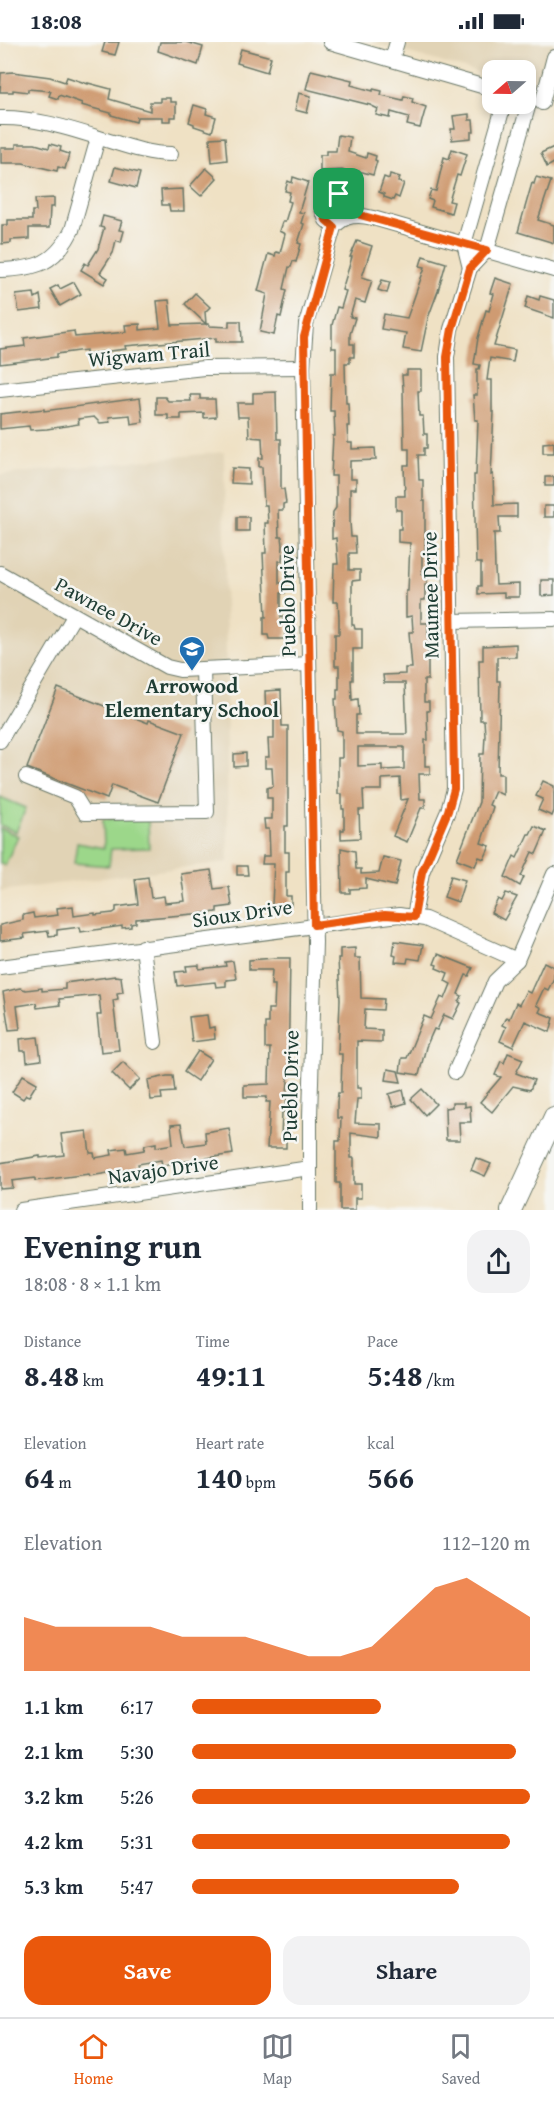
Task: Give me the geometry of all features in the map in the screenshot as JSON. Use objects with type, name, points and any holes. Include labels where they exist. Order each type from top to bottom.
[{"type":"highway","points":[[512,1210],[554,1117]]},
{"type":"highway","points":[[512,1210],[554,1130]]},
{"type":"street","points":[[330,42],[482,86]]},
{"type":"street","points":[[392,59],[397,42]]},
{"type":"street","name":"Maumee Drive","points":[[414,917],[422,872],[448,811],[454,789],[447,357],[452,329],[470,268],[487,250],[554,57]]},
{"type":"street","points":[[470,268],[464,244],[501,114]]},
{"type":"street","points":[[0,118],[48,124],[153,153],[171,154]]},
{"type":"street","points":[[0,270],[20,269],[42,264],[51,259],[65,244],[72,230],[98,138]]},
{"type":"street","points":[[360,215],[349,200],[339,194],[328,197],[322,209],[326,220],[334,227],[346,218],[360,215],[554,270]]},
{"type":"street","name":"Pueblo Drive","points":[[310,1210],[314,925],[303,367],[306,324],[334,227]]},
{"type":"street","name":"Wigwam Trail","points":[[0,390],[204,368],[303,367]]},
{"type":"street","name":"Pawnee Drive","points":[[0,573],[167,667],[180,670],[309,664]]},
{"type":"street","points":[[0,741],[74,616]]},
{"type":"street","points":[[451,621],[554,619]]},
{"type":"street","points":[[26,777],[75,797],[85,813],[207,812],[203,669]]},
{"type":"street","points":[[455,1072],[495,981],[517,960],[554,874]]},
{"type":"street","name":"Sioux Drive","points":[[0,967],[385,915],[424,919],[517,960]]},
{"type":"street","points":[[143,947],[155,1042]]},
{"type":"street","name":"Navajo Drive","points":[[21,1210],[310,1168]]},
{"type":"shaded area","points":[[372,42],[554,42],[554,95],[536,89],[536,60],[482,60],[482,74]]},
{"type":"shaded area","points":[[224,452],[228,862],[0,891],[0,475]]},
{"type":"green space","points":[[0,797],[26,808],[16,832],[0,825]]},
{"type":"green space","points":[[103,819],[148,819],[149,848],[111,849],[109,866],[74,863],[77,843],[104,848]]},
{"type":"green space","points":[[0,828],[18,836],[5,865],[0,863]]},
{"type":"building","points":[[105,42],[119,42],[115,55],[102,52]]},
{"type":"building","points":[[160,42],[186,42],[203,47],[198,65],[158,51]]},
{"type":"building","points":[[241,49],[271,57],[267,72],[237,63]]},
{"type":"building","points":[[311,70],[352,80],[351,85],[382,91],[381,95],[403,100],[404,96],[413,98],[412,102],[426,107],[420,128],[407,125],[409,117],[391,112],[390,118],[376,115],[378,109],[370,105],[306,89]]},
{"type":"building","points":[[13,72],[50,77],[65,82],[67,77],[111,89],[109,99],[150,111],[150,102],[160,102],[160,98],[170,98],[170,102],[176,102],[176,117],[170,117],[170,121],[162,121],[162,117],[137,117],[136,122],[81,105],[82,103],[59,95],[58,99],[49,96],[51,91],[28,89],[28,92],[13,90],[13,92],[0,92],[1,73]]},
{"type":"building","points":[[299,93],[311,96],[307,113],[295,110]]},
{"type":"building","points":[[194,105],[207,109],[206,114],[216,117],[212,132],[189,122]]},
{"type":"building","points":[[469,114],[469,120],[473,120],[474,132],[471,132],[471,138],[452,140],[451,129],[455,129],[453,116]]},
{"type":"building","points":[[338,135],[350,137],[348,152],[366,158],[367,153],[376,156],[373,175],[359,171],[358,175],[342,170],[320,171],[320,155],[326,155],[326,151],[336,151]]},
{"type":"building","points":[[225,137],[227,160],[212,162],[210,138]]},
{"type":"building","points":[[16,144],[35,144],[49,148],[50,144],[61,147],[60,151],[69,154],[65,169],[58,167],[57,171],[23,163],[1,163],[1,148],[16,148]]},
{"type":"building","points":[[554,147],[554,163],[547,167],[541,153]]},
{"type":"building","points":[[452,149],[467,154],[460,176],[457,175],[449,201],[454,202],[451,213],[431,207],[433,201],[428,199],[431,190],[436,191],[444,157],[449,159]]},
{"type":"building","points":[[115,167],[140,173],[136,188],[111,181]]},
{"type":"building","points":[[206,168],[217,178],[201,196],[190,186]]},
{"type":"building","points":[[390,174],[400,177],[398,182],[404,183],[399,198],[395,196],[393,200],[384,197],[384,194],[379,192],[384,177],[389,179]]},
{"type":"building","points":[[293,177],[308,182],[299,212],[304,213],[301,223],[304,224],[298,243],[301,244],[296,262],[293,261],[289,267],[284,289],[287,290],[274,335],[260,332],[267,294],[258,291],[268,254],[275,256],[276,252],[280,253],[285,234],[279,231],[282,222],[285,222],[291,202],[288,201],[290,192],[285,191],[288,181],[292,183]]},
{"type":"building","points":[[536,177],[551,181],[538,220],[554,225],[554,243],[518,232],[532,183],[534,184]]},
{"type":"building","points":[[183,189],[184,211],[170,211],[169,205],[162,205],[161,190]]},
{"type":"building","points":[[54,198],[54,207],[50,207],[49,228],[29,228],[29,239],[11,240],[11,243],[2,244],[2,225],[8,225],[8,220],[32,220],[32,211],[36,211],[35,199]]},
{"type":"building","points":[[103,216],[122,221],[119,230],[124,231],[121,242],[116,240],[113,253],[100,273],[108,278],[104,284],[81,270],[85,263],[88,265],[98,249],[104,228],[100,227]]},
{"type":"building","points":[[357,241],[372,246],[362,277],[372,280],[365,303],[355,300],[350,317],[355,318],[350,334],[350,344],[354,344],[354,357],[350,357],[350,363],[345,363],[348,443],[352,443],[352,449],[375,448],[376,460],[350,461],[350,479],[356,479],[356,489],[350,489],[350,522],[351,537],[355,537],[356,553],[349,553],[349,570],[360,570],[360,580],[352,581],[352,625],[355,629],[362,629],[362,649],[353,649],[353,680],[351,680],[352,700],[358,699],[359,715],[356,715],[356,734],[407,734],[405,683],[384,683],[383,675],[405,674],[405,668],[412,668],[409,632],[413,632],[412,616],[406,617],[410,543],[398,542],[401,510],[396,510],[396,496],[405,496],[404,465],[409,465],[409,449],[404,449],[402,375],[407,375],[407,370],[421,370],[421,391],[418,391],[419,416],[423,416],[427,448],[424,448],[424,455],[418,455],[419,480],[423,480],[423,501],[425,501],[425,552],[422,552],[422,575],[427,575],[427,584],[425,584],[425,600],[421,600],[421,623],[428,623],[428,680],[424,680],[424,702],[429,702],[425,766],[430,766],[430,774],[419,774],[420,799],[425,799],[425,808],[421,808],[407,842],[393,836],[408,799],[401,800],[400,778],[382,779],[382,790],[363,790],[364,810],[359,810],[360,838],[341,839],[341,830],[344,830],[344,809],[342,809],[342,794],[338,794],[338,758],[342,758],[342,731],[337,730],[335,699],[337,699],[337,689],[339,689],[339,666],[335,666],[335,634],[339,634],[339,618],[338,602],[333,602],[334,564],[338,564],[336,538],[332,539],[333,512],[336,508],[336,476],[331,476],[333,436],[335,436],[334,411],[330,411],[331,373],[336,373],[336,348],[332,348],[332,325],[337,307],[341,308],[346,291],[342,290],[352,257],[350,257]],"holes":[[[358,747],[404,747],[404,769],[382,770],[382,765],[358,766]]]},
{"type":"building","points":[[423,256],[446,263],[428,318],[421,352],[403,349],[406,333],[381,329],[384,314],[407,318],[425,267],[420,266]]},
{"type":"building","points":[[495,278],[513,284],[494,346],[515,350],[513,362],[490,358],[487,380],[492,380],[492,412],[494,412],[491,475],[493,474],[494,505],[517,504],[517,517],[499,517],[500,533],[494,533],[496,585],[519,584],[519,597],[504,597],[504,593],[478,594],[478,586],[481,586],[481,563],[476,563],[474,475],[476,475],[478,420],[475,420],[473,395],[477,395],[477,369],[480,365],[474,364],[486,310],[489,311],[494,294],[490,293]]},
{"type":"building","points":[[382,280],[390,282],[387,293],[378,290]]},
{"type":"building","points":[[74,282],[81,294],[60,306],[50,289],[58,285],[60,289]]},
{"type":"building","points":[[34,293],[35,298],[40,295],[42,309],[19,312],[16,295]]},
{"type":"building","points":[[195,293],[210,307],[205,312],[206,324],[185,304]]},
{"type":"building","points":[[528,296],[539,300],[540,296],[554,300],[554,318],[525,308]]},
{"type":"building","points":[[169,300],[172,325],[209,324],[209,326],[229,327],[229,321],[241,321],[242,342],[216,342],[216,338],[125,346],[126,349],[86,354],[86,350],[57,354],[57,357],[0,364],[0,349],[25,346],[24,338],[74,331],[75,337],[126,332],[125,325],[140,324],[140,330],[160,328],[157,301]]},
{"type":"building","points":[[276,392],[277,439],[281,439],[281,489],[284,489],[286,503],[283,504],[283,510],[278,510],[279,537],[282,537],[283,545],[282,561],[279,561],[279,583],[284,583],[285,593],[281,593],[281,617],[284,616],[284,622],[287,622],[285,639],[269,639],[268,635],[264,635],[264,617],[266,617],[263,553],[266,553],[265,523],[268,523],[267,505],[264,505],[262,467],[259,467],[259,458],[263,458],[262,438],[249,437],[248,417],[238,417],[237,403],[253,403],[253,393]]},
{"type":"building","points":[[190,395],[200,395],[200,399],[215,399],[216,417],[204,418],[204,413],[181,414],[181,419],[168,419],[168,415],[156,415],[156,397],[165,397],[168,401],[191,401]]},
{"type":"building","points":[[140,398],[143,422],[131,424],[130,415],[109,417],[110,422],[100,423],[94,417],[78,419],[79,424],[47,429],[30,430],[29,426],[0,429],[0,414],[44,409],[44,411]]},
{"type":"building","points":[[554,442],[554,453],[543,453],[543,443]]},
{"type":"building","points":[[232,468],[249,469],[249,484],[231,483]]},
{"type":"building","points":[[545,477],[554,477],[554,486],[545,486]]},
{"type":"building","points":[[544,506],[554,506],[554,517],[544,517]]},
{"type":"building","points":[[237,517],[249,517],[249,531],[237,531]]},
{"type":"building","points":[[541,580],[554,580],[554,595],[541,596]]},
{"type":"building","points":[[516,644],[516,657],[497,657],[497,681],[500,681],[498,774],[503,774],[503,795],[495,791],[489,805],[493,807],[481,843],[490,846],[484,859],[479,857],[475,866],[457,859],[479,802],[480,754],[484,754],[485,735],[484,720],[480,720],[479,660],[483,660],[483,646]]},
{"type":"building","points":[[58,688],[148,723],[149,720],[184,733],[158,802],[112,785],[107,799],[27,768]]},
{"type":"building","points":[[281,690],[282,726],[288,726],[288,826],[285,826],[285,852],[289,852],[286,896],[291,896],[291,905],[272,905],[274,864],[262,864],[263,856],[270,856],[269,829],[265,829],[264,819],[272,819],[272,798],[267,798],[267,788],[273,786],[272,768],[265,768],[265,757],[269,757],[268,739],[274,739],[274,716],[266,716],[265,691]]},
{"type":"building","points":[[246,753],[246,766],[234,767],[234,754]]},
{"type":"building","points":[[543,781],[554,786],[552,816],[538,810],[543,799],[536,796]]},
{"type":"building","points":[[534,826],[546,831],[536,854],[532,852],[521,876],[524,877],[520,886],[505,877],[514,856],[517,858]]},
{"type":"building","points":[[341,848],[355,851],[356,869],[361,869],[361,874],[379,873],[383,857],[401,861],[395,886],[366,879],[366,888],[350,889],[350,893],[342,893]]},
{"type":"building","points":[[237,866],[247,866],[248,875],[237,875]]},
{"type":"building","points":[[211,870],[214,889],[229,887],[232,906],[217,908],[217,912],[136,919],[136,923],[131,924],[131,927],[122,928],[122,926],[81,932],[80,927],[57,930],[57,935],[49,936],[48,931],[24,934],[25,938],[0,941],[0,925],[23,920],[23,915],[33,913],[34,918],[58,915],[57,908],[73,906],[74,916],[95,913],[95,915],[113,913],[116,907],[138,904],[135,879],[148,877],[151,898],[164,896],[165,903],[185,901],[181,874]]},
{"type":"building","points":[[451,876],[465,880],[458,902],[444,897]]},
{"type":"building","points":[[506,893],[517,897],[504,920],[491,913],[498,899],[502,901]]},
{"type":"building","points":[[395,941],[423,945],[420,960],[408,958],[407,963],[395,962],[396,956],[393,955]]},
{"type":"building","points":[[355,948],[355,958],[360,958],[361,998],[384,999],[383,1010],[365,1009],[364,1029],[382,1030],[382,1042],[357,1041],[357,1088],[361,1088],[361,1099],[357,1099],[355,1123],[381,1124],[381,1137],[351,1133],[354,1184],[361,1184],[361,1198],[355,1198],[355,1210],[340,1210],[340,1183],[336,1183],[336,1141],[340,1141],[341,1118],[337,1118],[337,1102],[338,1093],[341,1093],[342,1054],[338,1054],[340,1000],[338,958],[340,958],[340,949]]},
{"type":"building","points":[[438,954],[473,968],[469,976],[466,975],[458,994],[462,996],[459,1002],[461,1003],[453,1019],[444,1015],[437,1030],[434,1029],[426,1047],[419,1075],[400,1072],[402,1058],[407,1058],[424,1016],[431,1019],[441,997],[445,999],[451,984],[445,981],[448,973],[436,968],[437,965],[434,964]]},
{"type":"building","points":[[290,958],[288,1081],[286,1107],[285,1112],[282,1112],[281,1139],[286,1139],[286,1148],[267,1148],[270,1102],[266,1102],[267,1097],[244,1097],[244,1085],[269,1084],[270,1048],[265,1048],[265,1023],[268,1023],[268,1009],[274,1009],[275,985],[271,985],[272,970],[249,970],[249,960]]},
{"type":"building","points":[[233,961],[236,979],[226,980],[226,986],[216,987],[215,982],[177,986],[175,972],[187,971],[186,966],[199,965],[199,969],[226,966],[225,962]]},
{"type":"building","points":[[544,962],[554,967],[554,978],[548,990],[544,988],[536,1005],[541,1008],[539,1012],[554,1018],[550,1032],[525,1021],[513,1047],[500,1041],[506,1027],[502,1025],[506,1017],[509,1019],[516,1003],[519,1005],[526,991],[530,993]]},
{"type":"building","points":[[121,977],[123,992],[117,993],[118,999],[113,1000],[119,1050],[101,1052],[97,1015],[101,1015],[99,995],[59,999],[60,1005],[37,1008],[36,1003],[17,1006],[20,1029],[9,1030],[3,992],[20,988],[26,990],[42,988],[42,991],[65,989],[65,983]]},
{"type":"building","points":[[207,1015],[209,1028],[214,1027],[215,1039],[192,1042],[189,1017]]},
{"type":"building","points":[[38,1037],[41,1060],[27,1062],[26,1051],[21,1051],[20,1039]]},
{"type":"building","points":[[198,1051],[211,1059],[197,1081],[184,1072]]},
{"type":"building","points":[[508,1053],[523,1059],[516,1073],[534,1080],[530,1090],[513,1086],[492,1112],[480,1102],[501,1077],[495,1075],[501,1061],[504,1063]]},
{"type":"building","points":[[123,1062],[140,1079],[129,1090],[112,1073]]},
{"type":"building","points":[[388,1069],[398,1071],[401,1082],[386,1080]]},
{"type":"building","points":[[23,1075],[37,1083],[29,1096],[26,1095],[23,1099],[12,1092]]},
{"type":"building","points":[[173,1076],[175,1092],[161,1093],[162,1099],[151,1100],[148,1080]]},
{"type":"building","points":[[422,1089],[436,1104],[425,1115],[411,1099]]},
{"type":"building","points":[[403,1090],[406,1103],[393,1107],[389,1094]]},
{"type":"building","points":[[452,1103],[464,1103],[464,1107],[470,1106],[471,1122],[459,1122],[460,1140],[446,1140],[445,1108],[452,1107]]},
{"type":"building","points":[[181,1124],[185,1146],[206,1143],[205,1132],[229,1128],[233,1154],[162,1165],[161,1160],[138,1164],[139,1167],[133,1169],[90,1176],[89,1174],[35,1181],[35,1178],[12,1181],[13,1188],[0,1189],[0,1163],[40,1156],[40,1158],[64,1155],[61,1134],[87,1131],[90,1153],[94,1153],[95,1158],[112,1155],[111,1150],[126,1148],[127,1153],[144,1150],[145,1145],[156,1143],[156,1147],[173,1144],[171,1125]]},
{"type":"building","points":[[476,1158],[491,1164],[485,1176],[471,1170]]},
{"type":"place","name":"Arrowood Elementary School","points":[[192,672]]},
{"type":"route","points":[[339,194],[349,200],[360,215],[487,250],[470,268],[452,329],[447,357],[454,776],[452,800],[422,872],[414,917],[385,915],[314,925],[304,337],[334,227],[326,220],[322,209],[328,197],[339,194]]}]
